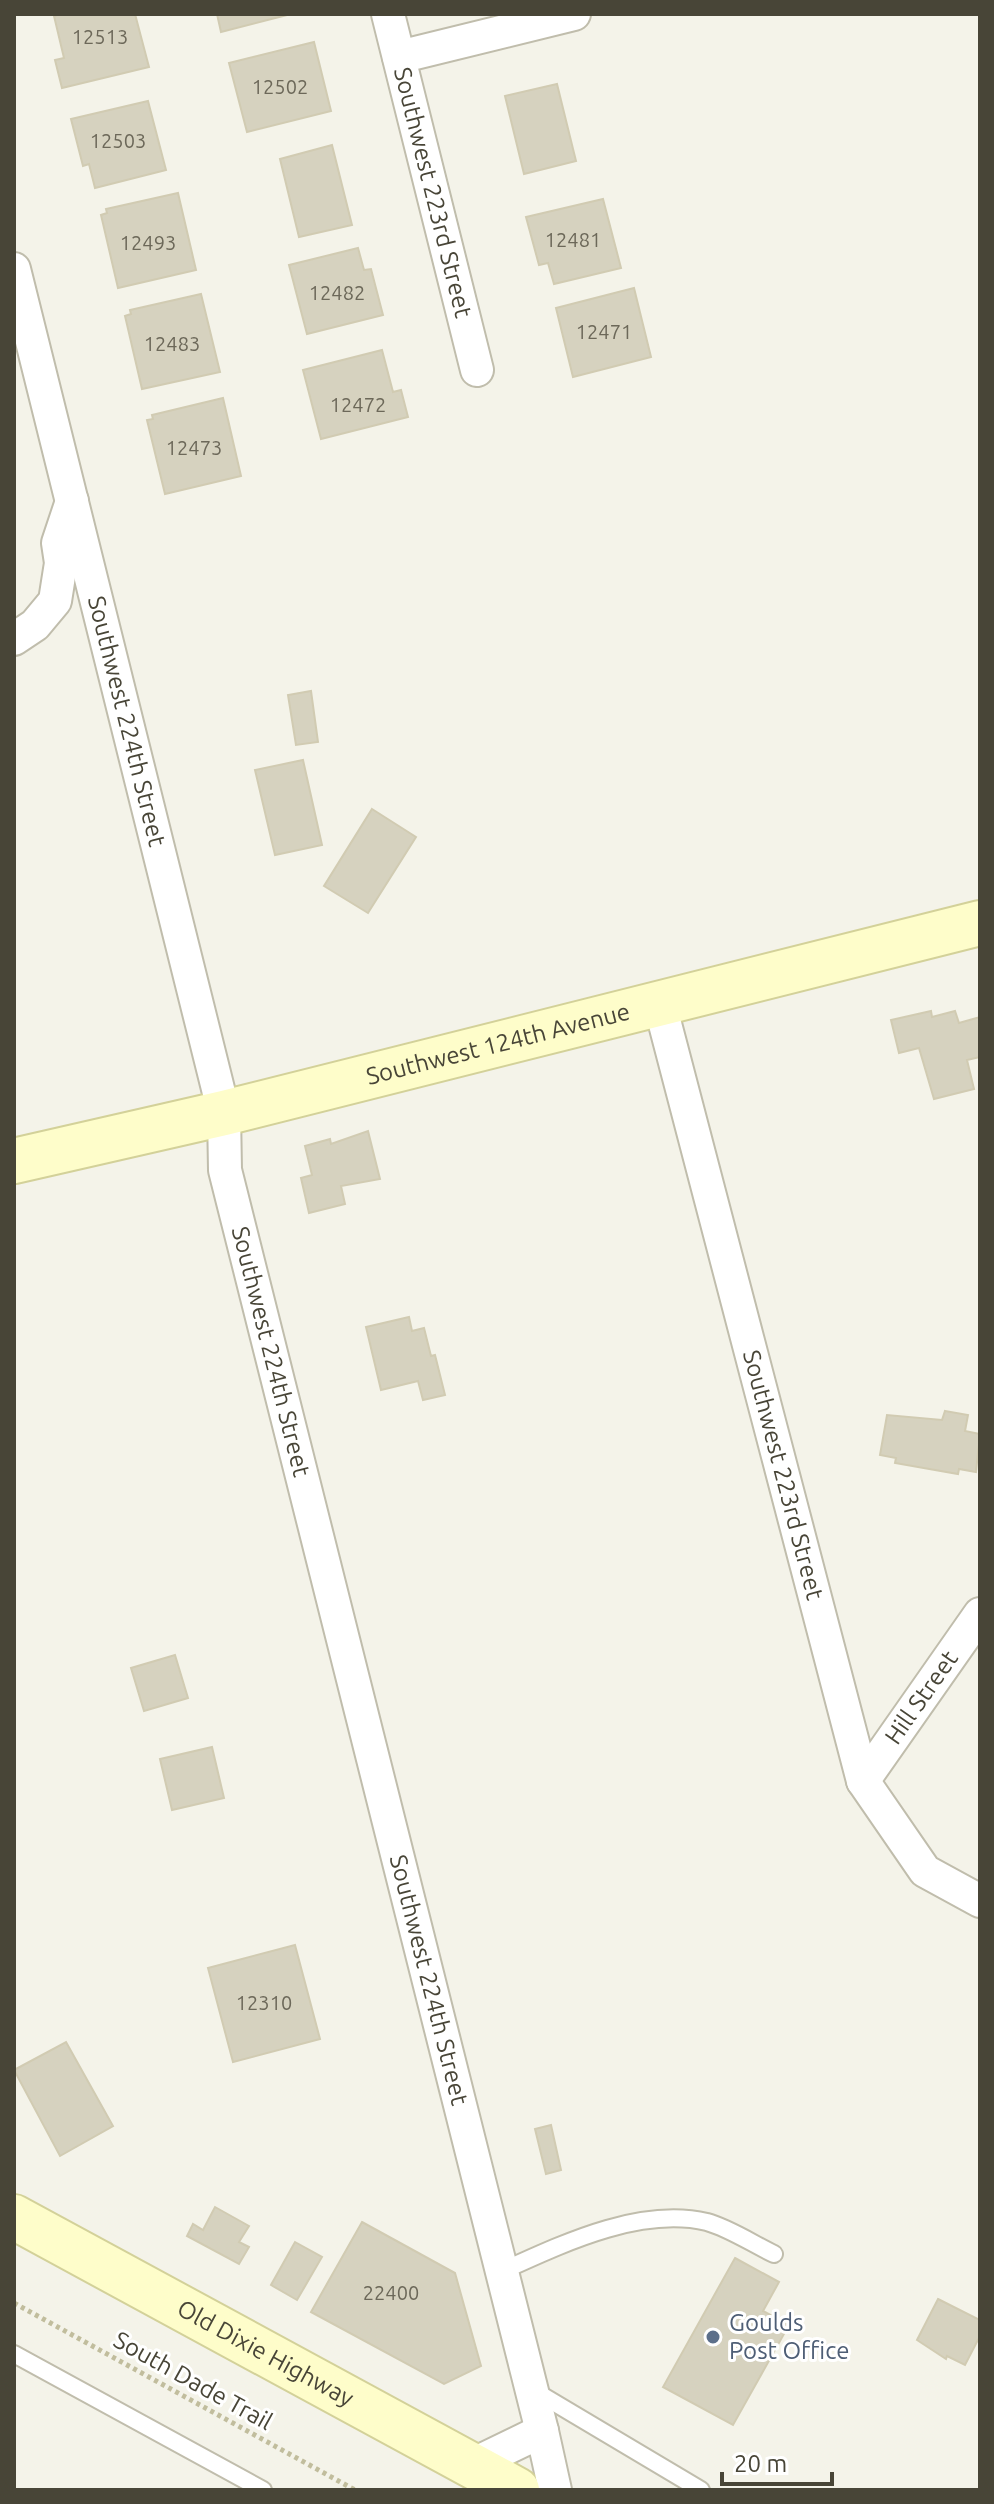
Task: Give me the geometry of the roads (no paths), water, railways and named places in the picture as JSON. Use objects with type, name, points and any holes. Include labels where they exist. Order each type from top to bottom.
[{"type":"street","name":"Southwest 223rd Street","points":[[388,14],[477,370]]},
{"type":"street","points":[[399,57],[574,14]]},
{"type":"street","name":"Southwest 224th Street","points":[[14,269],[224,1113],[225,1170],[555,2490]]},
{"type":"street","points":[[14,639],[42,619],[55,601],[61,563],[58,543],[72,501]]},
{"type":"street","name":"Southwest 124th Avenue","points":[[14,1161],[224,1113],[659,1001],[980,923]]},
{"type":"street","name":"Southwest 223rd Street","points":[[659,1001],[863,1781],[925,1871],[980,1901]]},
{"type":"street","name":"Hill Street","points":[[863,1781],[980,1614]]},
{"type":"street","name":"Old Dixie Highway","points":[[14,2217],[517,2490]]},
{"type":"street","points":[[472,2465],[542,2431]]},
{"type":"lane","points":[[500,2272],[571,2240],[620,2225],[672,2220],[707,2223],[774,2254]]},
{"type":"lane","points":[[14,2354],[263,2490]]},
{"type":"lane","points":[[532,2389],[701,2490]]},
{"type":"place","name":"Goulds Post Office","points":[[713,2337]]}]
